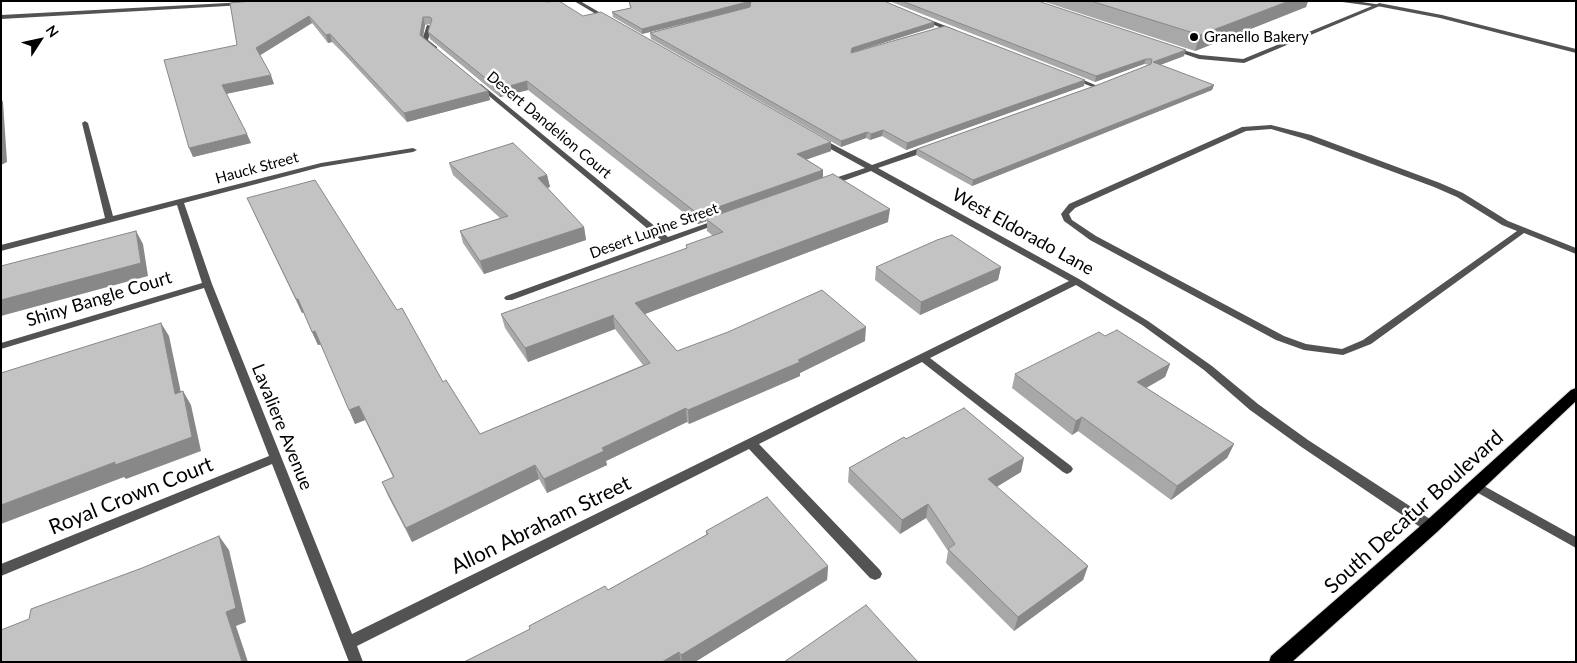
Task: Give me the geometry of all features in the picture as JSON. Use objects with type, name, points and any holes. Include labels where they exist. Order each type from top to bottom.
[{"type":"main road","name":"South Decatur Boulevard","points":[[1278,662],[1431,527],[1576,393]]},
{"type":"street","points":[[576,1],[617,24]]},
{"type":"street","points":[[1337,1],[1379,5],[1440,16],[1576,50]]},
{"type":"street","points":[[1,17],[254,3]]},
{"type":"street","points":[[1161,45],[1199,57],[1223,61],[1244,61],[1379,5]]},
{"type":"street","points":[[920,18],[963,34]]},
{"type":"street","points":[[429,26],[425,40],[440,53]]},
{"type":"street","points":[[936,30],[945,27]]},
{"type":"street","points":[[1061,73],[1096,87]]},
{"type":"street","name":"Desert Dandelion Court","points":[[471,78],[667,240]]},
{"type":"street","points":[[1088,90],[1105,84]]},
{"type":"street","points":[[85,123],[110,221]]},
{"type":"street","points":[[1523,230],[1367,342],[1343,352],[1304,347],[1280,338],[1093,238],[1068,221],[1065,214],[1072,206],[1245,129],[1271,127],[1308,137],[1437,185],[1460,195],[1505,224],[1523,230],[1576,251]]},
{"type":"street","name":"West Eldorado Lane","points":[[811,135],[1076,281],[1144,323],[1208,368],[1254,407],[1297,438],[1431,527]]},
{"type":"street","points":[[824,185],[934,146]]},
{"type":"street","name":"Hauck Street","points":[[1,248],[321,165],[413,150]]},
{"type":"street","name":"Lavaliere Avenue","points":[[180,203],[207,284],[356,662]]},
{"type":"street","name":"Desert Lupine Street","points":[[509,298],[732,218]]},
{"type":"street","name":"Allon Abraham Street","points":[[348,643],[1076,281]]},
{"type":"street","name":"Shiny Bangle Court","points":[[1,346],[207,284]]},
{"type":"street","points":[[923,358],[1067,469]]},
{"type":"street","points":[[751,443],[875,574]]},
{"type":"street","name":"Royal Crown Court","points":[[1,570],[276,458]]},
{"type":"street","points":[[1476,486],[1576,543]]},
{"type":"building","points":[[252,1],[559,1],[583,16],[601,12],[831,142],[797,154],[823,170],[698,214],[527,81],[499,89],[428,32],[432,19],[430,17],[423,17],[420,35],[488,91],[404,113],[330,34],[326,35],[309,16],[256,48],[271,75],[222,85],[247,134],[189,148],[164,60],[237,45],[230,3]]},
{"type":"building","points":[[629,1],[751,1],[642,29],[612,12],[631,8]]},
{"type":"building","points":[[751,1],[884,1],[934,22],[852,48],[851,53],[945,26],[1085,80],[907,143],[883,130],[871,134],[867,132],[841,141],[650,33],[750,7]]},
{"type":"building","points":[[902,1],[1038,1],[1186,50],[1153,62],[1214,85],[973,180],[917,149],[1100,84],[1151,64],[1152,59],[1146,59],[1096,76]]},
{"type":"building","points":[[1091,1],[1289,1],[1200,35]]},
{"type":"building","points":[[513,143],[547,175],[538,178],[584,227],[480,261],[460,231],[508,216],[449,163]]},
{"type":"building","points":[[833,174],[890,209],[635,303],[677,351],[728,332],[822,290],[866,327],[798,360],[800,362],[688,410],[686,408],[602,448],[604,451],[544,479],[535,465],[406,528],[382,482],[394,477],[359,406],[349,410],[315,331],[312,332],[298,299],[296,299],[247,198],[315,180],[397,310],[402,308],[443,382],[446,380],[480,434],[650,363],[614,315],[525,348],[501,314],[687,248],[686,245],[723,232],[706,219]]},
{"type":"building","points":[[136,231],[141,263],[1,300],[1,266]]},
{"type":"building","points":[[952,235],[1001,267],[921,302],[876,267],[937,240]]},
{"type":"building","points":[[161,323],[175,394],[183,391],[192,437],[115,465],[115,462],[1,505],[1,373]]},
{"type":"building","points":[[1117,330],[1170,364],[1137,382],[1234,444],[1177,486],[1082,417],[1076,421],[1015,374],[1099,332],[1105,336]]},
{"type":"building","points":[[964,408],[1024,458],[988,479],[1088,566],[1018,617],[948,549],[955,544],[928,504],[902,520],[849,468],[904,437],[906,439]]},
{"type":"building","points":[[767,497],[828,566],[681,655],[679,652],[662,662],[464,662],[530,629],[529,626],[605,586],[608,590],[708,534],[706,531]]},
{"type":"building","points":[[219,536],[236,608],[226,612],[242,662],[1,662],[1,630],[29,619],[31,609],[142,568]]},
{"type":"building","points":[[866,605],[918,662],[784,662]]},
{"type":"place","name":"Granello Bakery","points":[[1194,37]]}]
